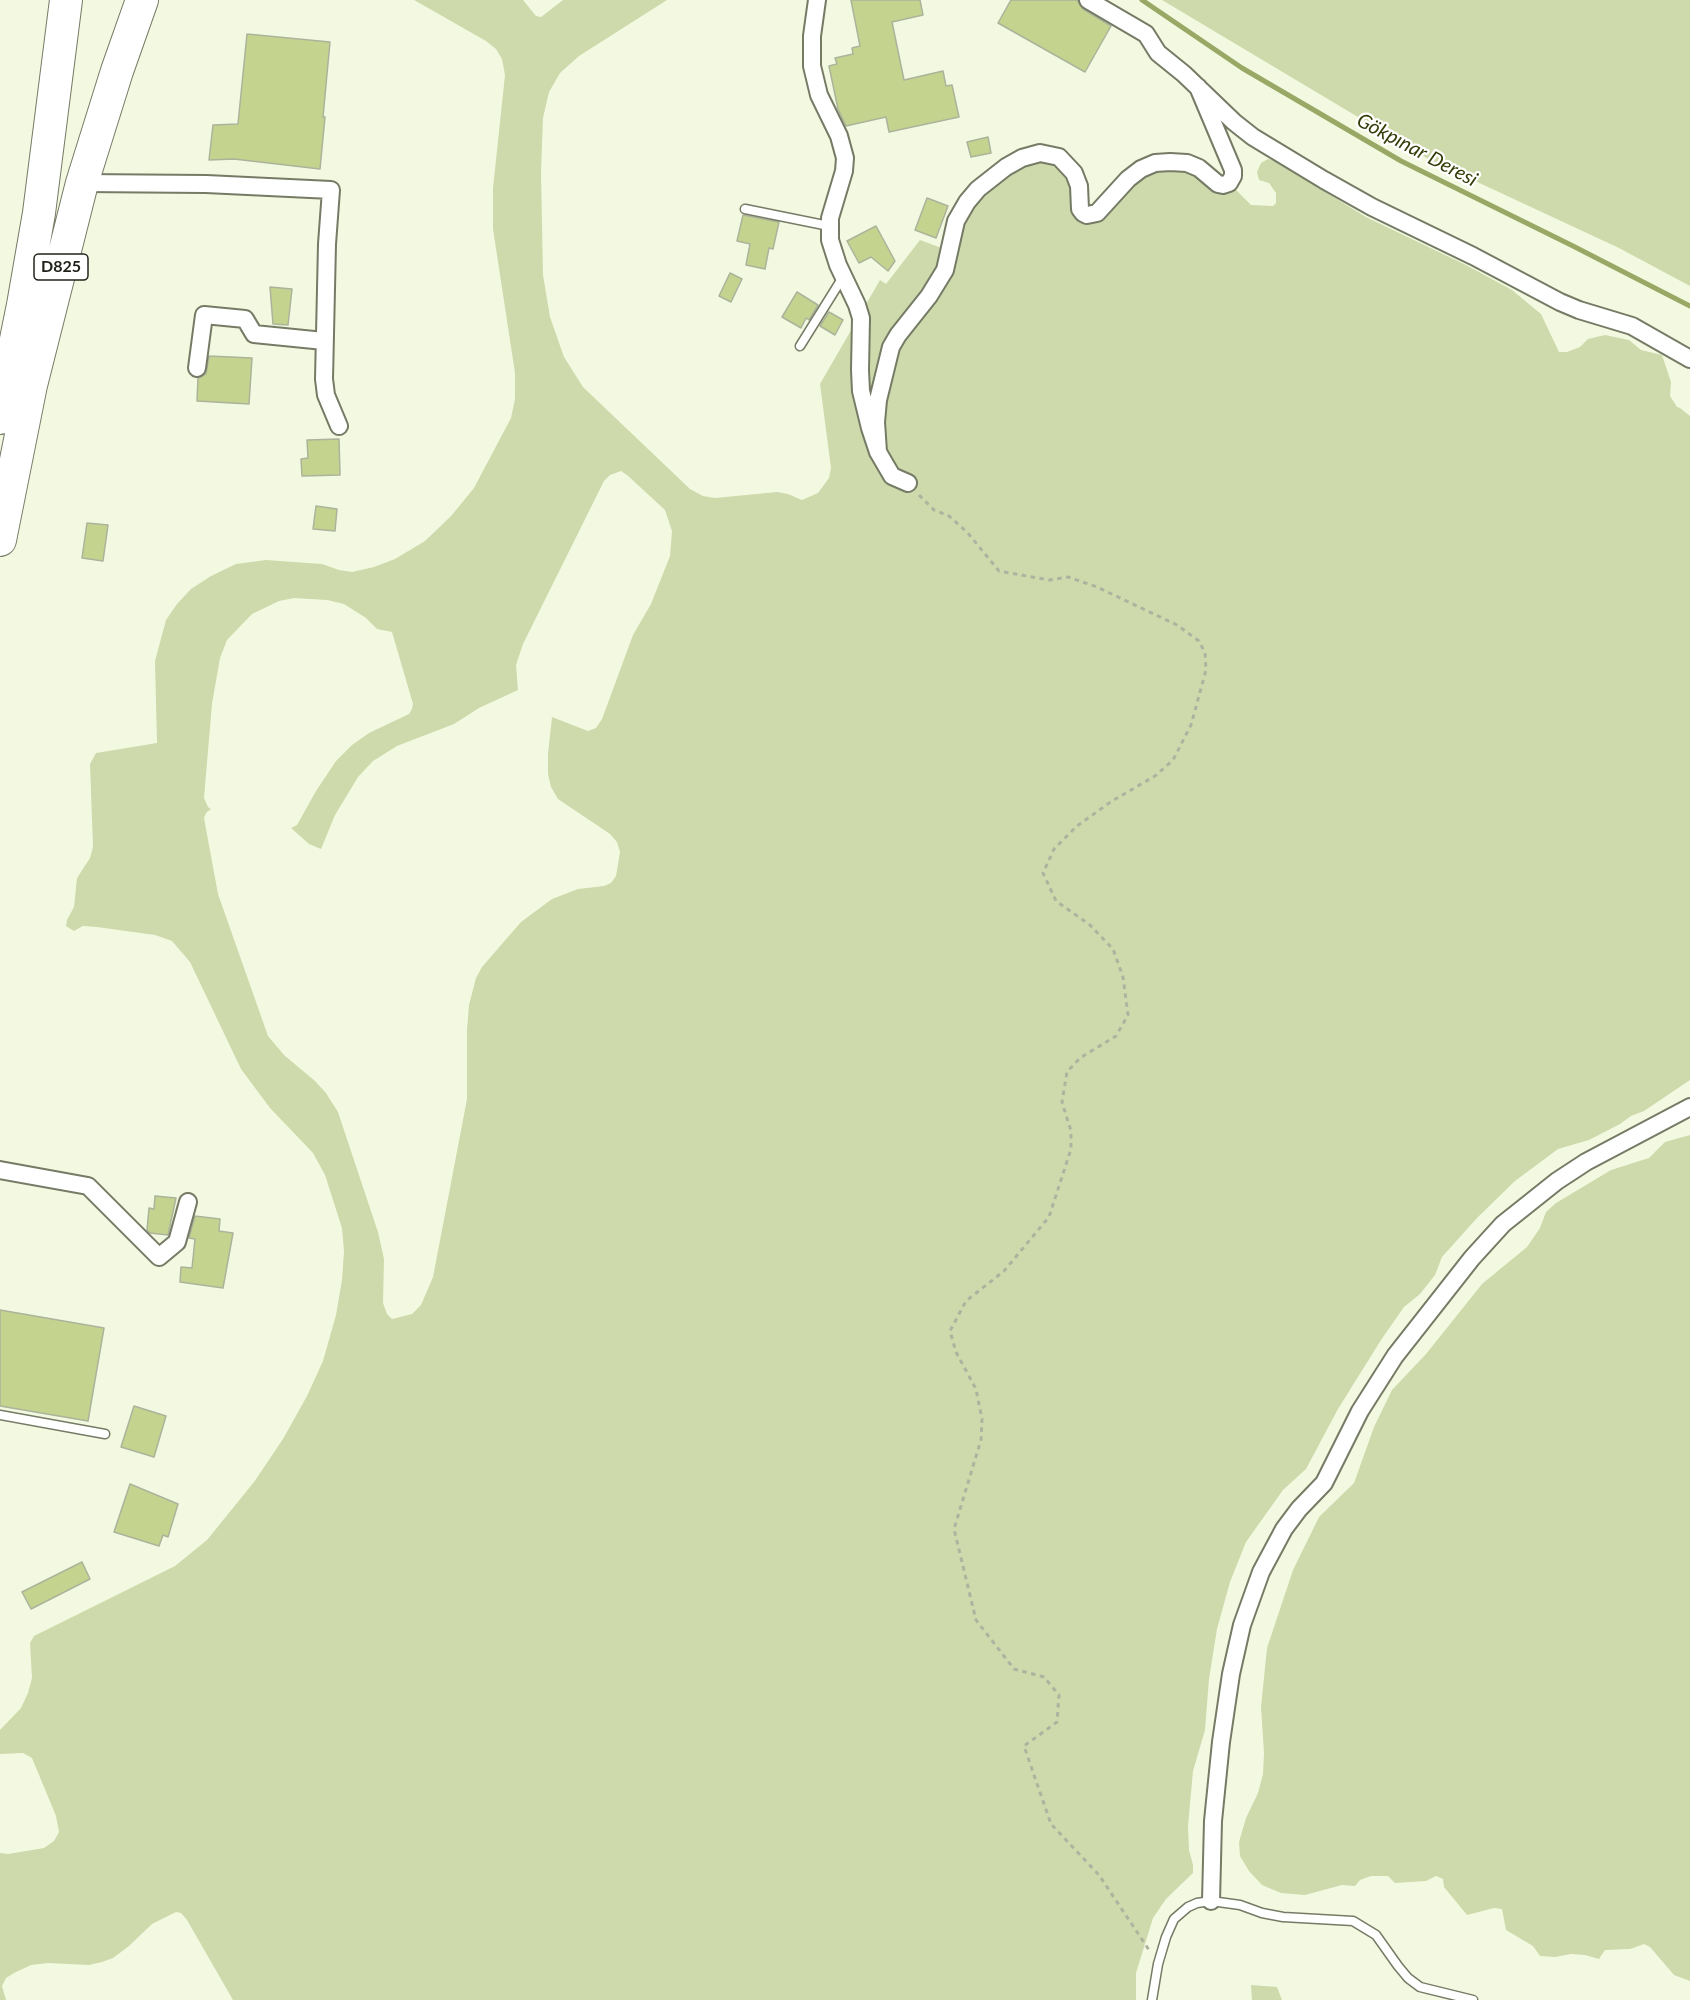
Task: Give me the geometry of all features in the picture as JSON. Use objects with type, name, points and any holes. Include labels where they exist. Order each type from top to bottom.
[{"type":"highway","name":"D825","points":[[0,418],[39,213],[66,0]]},
{"type":"highway","name":"D825","points":[[0,540],[31,385],[82,183],[142,0]]},
{"type":"street","points":[[817,0],[812,36],[813,66],[819,95],[839,136],[845,158],[844,171],[829,226],[832,246],[861,318],[861,391],[870,428],[878,452],[892,476],[908,483]]},
{"type":"street","points":[[1088,0],[1146,34],[1158,53],[1253,137],[1324,180],[1372,207],[1473,256],[1560,302],[1632,326],[1690,359]]},
{"type":"street","points":[[878,452],[876,422],[878,400],[891,348],[945,270],[956,221],[978,189],[1006,167],[1022,158],[1040,153],[1059,157],[1074,173],[1079,186],[1080,209],[1087,215],[1097,213],[1128,179],[1141,169],[1155,163],[1187,164],[1199,168],[1218,184],[1229,183],[1233,170],[1198,87]]},
{"type":"street","points":[[82,183],[206,184],[332,190],[327,244],[324,341],[326,395],[339,426]]},
{"type":"street","points":[[197,368],[204,315],[245,319],[254,334],[324,341]]},
{"type":"street","points":[[1211,1901],[1213,1821],[1231,1674],[1242,1625],[1257,1583],[1284,1529],[1299,1509],[1324,1483],[1360,1411],[1395,1356],[1503,1224],[1529,1201],[1586,1162],[1690,1107]]},
{"type":"street","points":[[0,1170],[88,1186],[159,1257],[177,1242],[188,1202]]},
{"type":"lane","points":[[745,209],[829,226]]},
{"type":"lane","points":[[801,346],[843,276]]},
{"type":"lane","points":[[0,1415],[105,1434]]},
{"type":"lane","points":[[1152,2000],[1158,1964],[1174,1919],[1188,1907],[1211,1901],[1240,1905],[1283,1917],[1353,1921],[1376,1935],[1408,1978],[1420,1987],[1473,2000]]},
{"type":"path","points":[[908,483],[934,510],[949,516],[967,532],[999,571],[1049,580],[1068,578],[1097,586],[1177,625],[1199,641],[1204,653],[1206,670],[1191,724],[1173,760],[1155,776],[1112,801],[1077,826],[1054,849],[1043,873],[1056,901],[1090,925],[1113,949],[1123,977],[1128,1015],[1116,1036],[1080,1058],[1067,1072],[1062,1102],[1071,1131],[1071,1149],[1049,1218],[1004,1271],[966,1301],[950,1331],[956,1352],[976,1389],[982,1419],[981,1440],[954,1529],[976,1620],[1014,1669],[1044,1677],[1059,1695],[1057,1722],[1024,1746],[1051,1824],[1099,1875],[1158,1964]]},
{"type":"green space","points":[[414,0],[523,0],[536,16],[541,17],[563,0],[667,0],[579,56],[560,73],[549,92],[543,118],[541,172],[543,275],[550,317],[564,357],[583,387],[690,489],[703,496],[715,498],[777,492],[802,500],[818,493],[829,478],[831,468],[820,384],[880,280],[886,284],[920,240],[950,251],[954,230],[1006,167],[1059,157],[1081,210],[1106,204],[1165,162],[1233,192],[1235,189],[1251,205],[1273,206],[1276,203],[1276,193],[1269,183],[1259,180],[1257,172],[1261,163],[1268,159],[1275,161],[1366,217],[1512,290],[1541,314],[1559,352],[1567,352],[1580,347],[1588,339],[1605,335],[1629,340],[1641,350],[1662,355],[1671,382],[1670,396],[1677,407],[1690,416],[1690,1080],[1620,1124],[1589,1140],[1558,1149],[1515,1181],[1477,1218],[1442,1257],[1435,1275],[1420,1294],[1404,1307],[1338,1409],[1306,1469],[1283,1490],[1246,1542],[1230,1582],[1217,1629],[1209,1679],[1205,1730],[1193,1771],[1188,1826],[1193,1873],[1166,1899],[1153,1918],[1136,1973],[1136,2000],[233,2000],[187,1920],[181,1913],[176,1912],[152,1924],[113,1958],[89,1965],[48,1963],[31,1965],[14,1973],[6,1978],[2,1986],[6,2000],[0,2000],[0,1853],[8,1854],[44,1848],[54,1841],[59,1832],[56,1816],[32,1758],[23,1753],[0,1754],[0,1730],[21,1708],[28,1693],[32,1678],[30,1643],[34,1636],[175,1566],[207,1540],[254,1482],[283,1439],[307,1396],[323,1361],[336,1315],[342,1280],[344,1251],[342,1228],[325,1175],[313,1153],[270,1108],[241,1069],[190,962],[172,941],[155,935],[83,926],[74,931],[66,926],[74,907],[77,878],[90,858],[93,847],[90,764],[96,753],[157,743],[155,661],[166,620],[191,589],[236,564],[266,560],[322,564],[352,572],[374,567],[395,559],[425,541],[451,516],[474,488],[511,418],[515,399],[515,373],[493,229],[493,188],[505,75],[502,59],[496,49]],"holes":[[[621,471],[665,510],[672,531],[670,556],[651,604],[633,635],[602,719],[596,728],[588,731],[552,717],[548,754],[548,774],[551,787],[558,799],[610,834],[617,842],[620,852],[616,876],[611,883],[604,886],[578,889],[552,899],[521,922],[482,967],[476,978],[469,1005],[467,1030],[467,1099],[433,1277],[421,1305],[412,1314],[392,1319],[387,1314],[383,1303],[384,1259],[378,1232],[338,1112],[315,1081],[284,1055],[268,1036],[218,894],[204,818],[211,809],[204,798],[212,704],[220,658],[227,640],[252,614],[279,601],[294,598],[327,600],[344,604],[366,618],[377,629],[392,632],[413,704],[412,709],[409,714],[369,733],[352,745],[336,761],[297,825],[291,828],[309,844],[321,849],[335,815],[358,777],[373,761],[397,746],[454,724],[479,708],[518,690],[516,665],[523,644],[604,481],[610,475]]]},
{"type":"green space","points":[[1162,0],[1690,0],[1690,286],[1619,248],[1430,160]]},
{"type":"green space","points":[[1690,1135],[1690,1981],[1674,1975],[1650,1947],[1644,1944],[1630,1949],[1605,1950],[1599,1959],[1571,1954],[1555,1957],[1540,1956],[1533,1946],[1506,1930],[1502,1909],[1494,1908],[1467,1915],[1444,1887],[1443,1879],[1436,1876],[1426,1881],[1395,1883],[1388,1876],[1371,1876],[1360,1880],[1355,1886],[1342,1885],[1305,1895],[1281,1893],[1262,1885],[1249,1871],[1240,1856],[1239,1842],[1263,1774],[1261,1707],[1267,1648],[1293,1570],[1319,1517],[1354,1483],[1374,1427],[1392,1390],[1426,1354],[1482,1284],[1527,1247],[1540,1228],[1546,1212],[1556,1203],[1611,1170],[1649,1158],[1665,1142]]},
{"type":"green space","points":[[1251,1985],[1277,1987],[1282,2000],[1252,2000]]},
{"type":"building","points":[[851,0],[920,0],[923,15],[892,22],[904,80],[943,71],[946,86],[952,85],[959,117],[889,132],[886,117],[846,126],[838,109],[829,66],[837,64],[835,58],[853,54],[852,48],[860,46]]},
{"type":"building","points":[[1011,0],[1077,0],[1083,9],[1111,26],[1085,72],[998,23]]},
{"type":"building","points":[[247,34],[330,42],[320,169],[234,159],[209,160],[213,125],[238,124]]},
{"type":"building","points":[[988,137],[991,153],[971,157],[967,142]]},
{"type":"building","points":[[927,198],[948,206],[936,238],[915,230]]},
{"type":"building","points":[[743,215],[779,222],[773,249],[769,248],[765,269],[746,265],[750,244],[737,241]]},
{"type":"building","points":[[876,226],[895,261],[888,271],[871,257],[859,263],[847,241]]},
{"type":"building","points":[[730,273],[742,279],[731,302],[719,296]]},
{"type":"building","points":[[270,287],[292,289],[288,325],[273,324]]},
{"type":"building","points":[[797,292],[818,305],[809,320],[806,318],[801,328],[782,317]]},
{"type":"building","points":[[829,312],[843,320],[835,335],[820,326]]},
{"type":"building","points":[[209,356],[252,358],[249,404],[197,401],[198,378],[206,374]]},
{"type":"building","points":[[339,439],[340,475],[302,476],[301,459],[308,458],[307,440]]},
{"type":"building","points":[[316,506],[337,509],[335,531],[313,529]]},
{"type":"building","points":[[87,523],[108,525],[103,561],[82,558]]},
{"type":"building","points":[[155,1196],[176,1198],[168,1235],[150,1233],[147,1230],[149,1208],[154,1209]]},
{"type":"building","points":[[195,1216],[220,1219],[219,1231],[233,1233],[223,1288],[180,1282],[181,1267],[192,1268],[195,1239],[189,1238]]},
{"type":"building","points":[[0,1310],[104,1328],[88,1421],[0,1406]]},
{"type":"building","points":[[134,1406],[166,1416],[154,1457],[121,1447]]},
{"type":"building","points":[[130,1484],[178,1504],[168,1537],[163,1535],[159,1546],[114,1532]]},
{"type":"building","points":[[82,1562],[90,1579],[31,1609],[22,1592]]},
{"type":"waterway","name":"Gökpınar Deresi","points":[[1142,0],[1242,68],[1401,161],[1690,306]]}]
